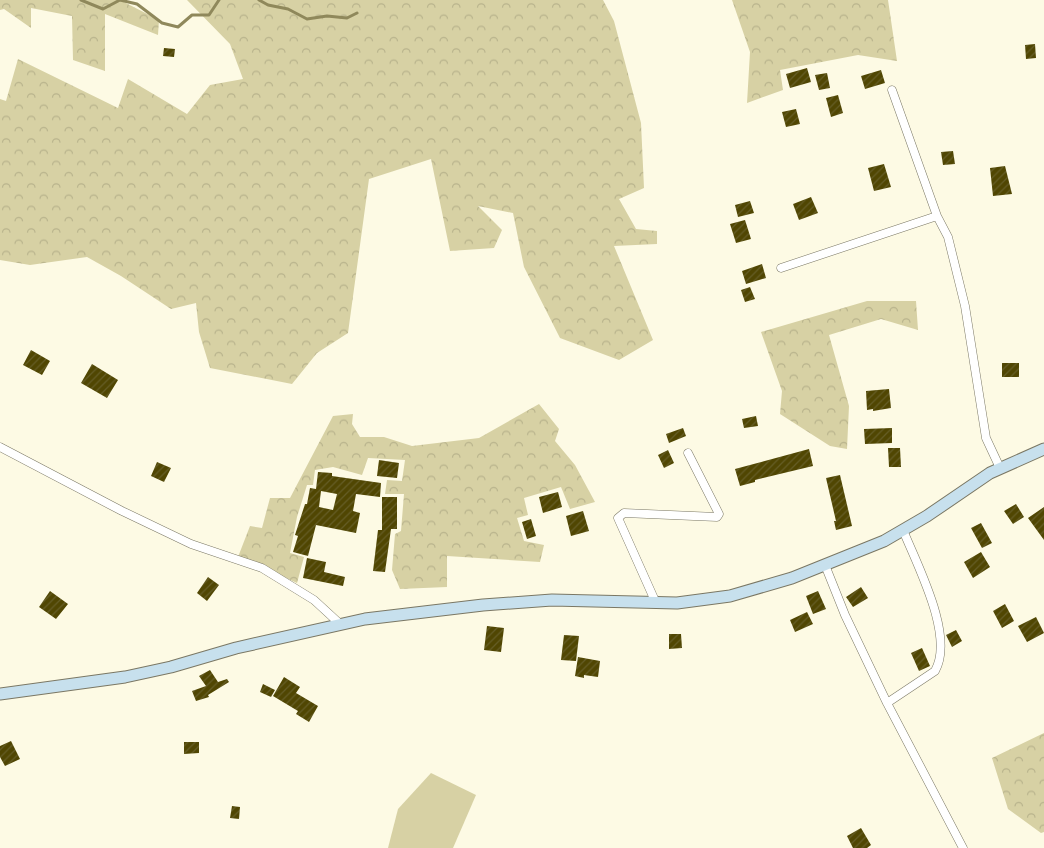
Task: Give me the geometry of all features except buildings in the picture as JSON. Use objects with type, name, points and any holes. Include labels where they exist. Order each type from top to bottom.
[{"type":"street","points":[[892,90],[936,216],[948,237],[965,306],[986,438],[1000,468]]},
{"type":"street","points":[[781,268],[936,216]]},
{"type":"street","points":[[0,447],[122,511],[192,544],[262,568],[314,600],[339,623]]},
{"type":"street","points":[[0,694],[125,677],[339,623],[483,605],[552,600],[687,603],[730,596],[792,578],[903,530],[979,480],[1000,468],[1044,449]]},
{"type":"street","points":[[656,603],[618,518],[624,513],[717,517],[719,514],[688,453]]},
{"type":"street","points":[[887,703],[935,671],[939,664],[942,640],[938,620],[903,530]]},
{"type":"street","points":[[825,565],[845,615],[887,703],[963,848]]},
{"type":"green space","points":[[0,0],[120,0],[159,20],[158,35],[105,14],[105,71],[73,60],[72,16],[31,8],[31,28],[4,9],[0,10]]},
{"type":"green space","points":[[187,0],[603,0],[614,21],[641,123],[644,188],[619,199],[636,229],[657,231],[657,244],[614,246],[653,340],[619,360],[560,338],[524,267],[513,213],[478,206],[502,230],[494,248],[450,251],[431,159],[369,179],[348,333],[317,353],[292,384],[210,368],[199,332],[196,303],[171,309],[121,276],[87,257],[30,265],[0,260],[0,99],[6,101],[18,59],[118,108],[128,79],[187,114],[210,85],[243,79],[230,44]]},
{"type":"green space","points":[[732,0],[888,0],[897,61],[858,55],[780,70],[783,90],[747,103],[750,52]]},
{"type":"green space","points":[[867,301],[916,301],[918,330],[881,319],[829,335],[849,406],[847,449],[830,446],[780,414],[782,391],[761,332]]},
{"type":"green space","points":[[539,404],[559,429],[555,441],[575,465],[595,502],[570,509],[561,487],[524,498],[528,515],[517,518],[524,541],[544,545],[540,562],[447,556],[447,587],[400,589],[392,570],[395,534],[401,531],[404,494],[385,494],[387,480],[402,481],[405,460],[368,458],[362,475],[333,467],[315,470],[313,485],[307,485],[297,517],[290,553],[304,557],[297,583],[264,565],[238,557],[250,526],[262,528],[270,498],[290,498],[333,416],[353,414],[352,424],[360,437],[384,437],[412,446],[479,438]]},
{"type":"green space","points":[[1044,733],[1044,832],[1041,833],[1008,809],[992,758]]},
{"type":"green space","points":[[431,773],[476,795],[453,848],[388,848],[398,809]]},
{"type":"waterway","points":[[81,0],[103,9],[120,0],[137,4],[162,23],[178,27],[192,15],[209,15],[219,0]]},
{"type":"waterway","points":[[259,0],[268,5],[288,9],[307,19],[327,16],[347,18],[357,13]]}]
